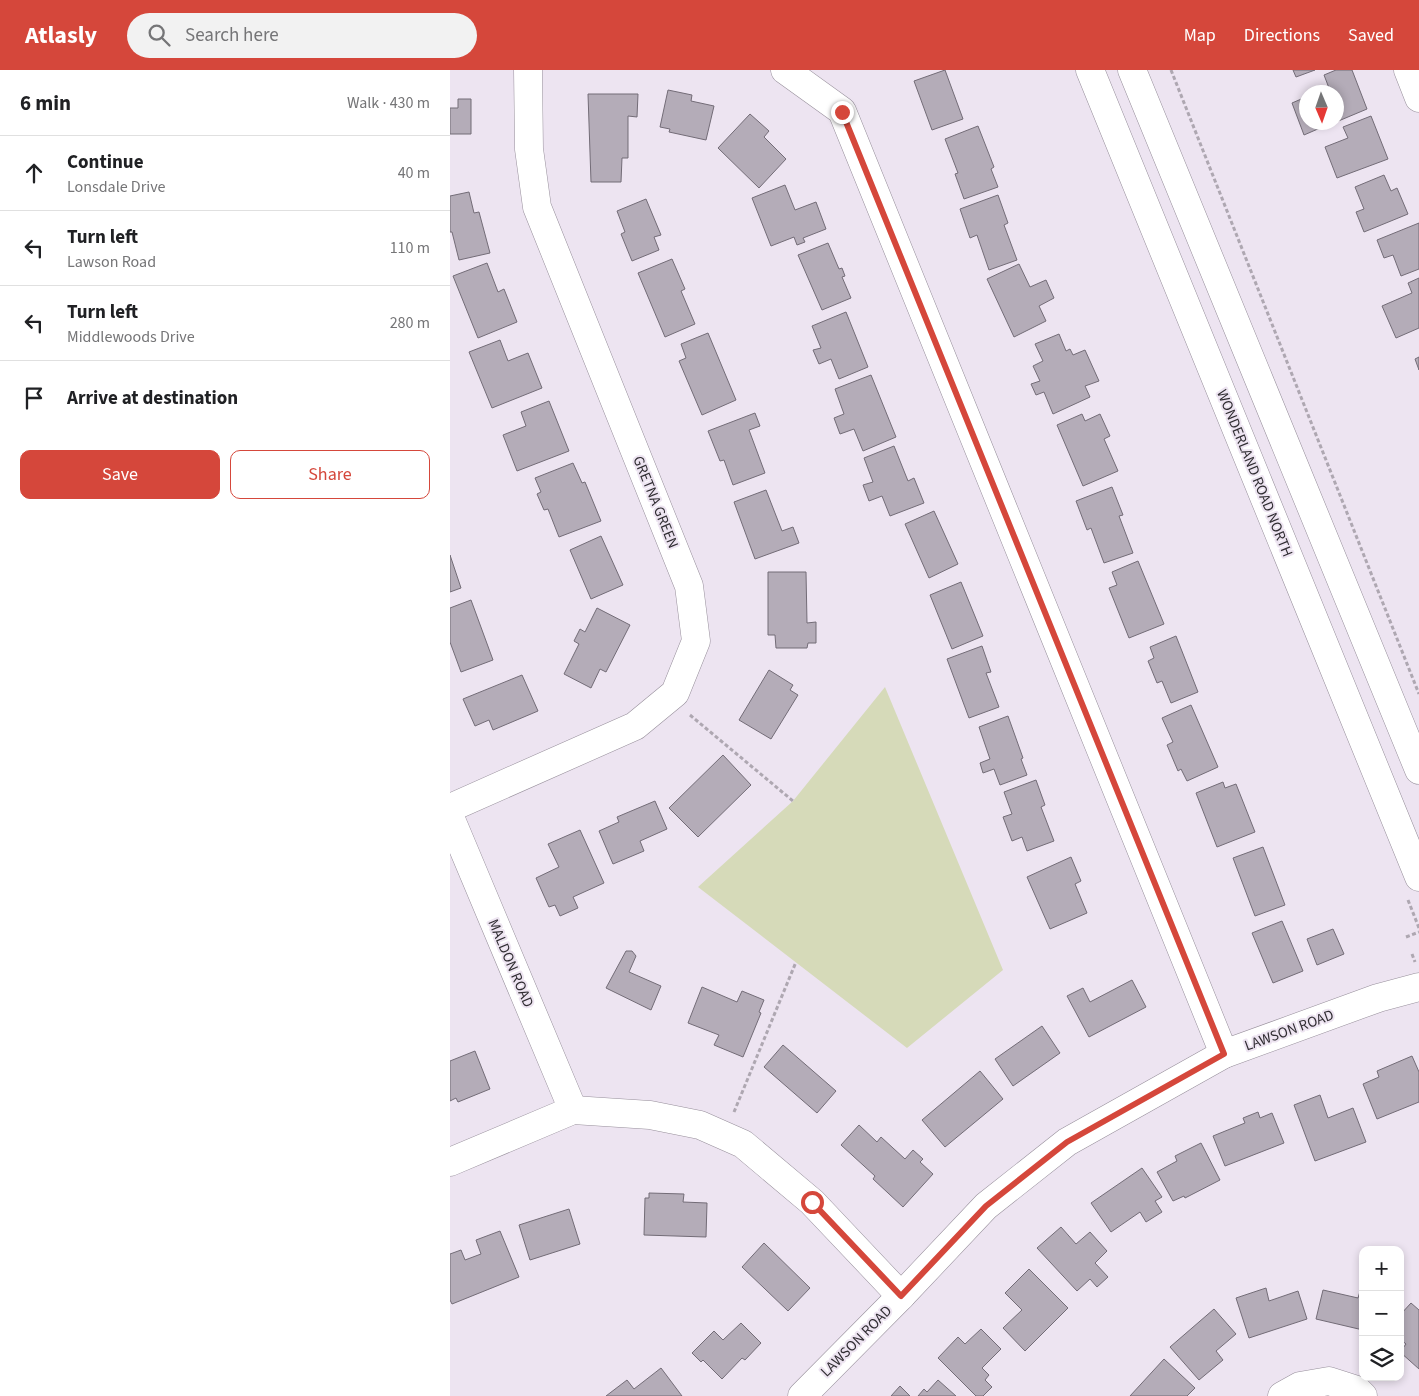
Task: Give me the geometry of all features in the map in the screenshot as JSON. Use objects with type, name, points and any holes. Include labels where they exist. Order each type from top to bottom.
[{"type":"street","name":"GRETNA GREEN","points":[[450,808],[634,726],[675,693],[696,642],[689,586],[538,208],[529,149],[528,70]]},
{"type":"street","points":[[785,70],[842,112],[1224,1054]]},
{"type":"street","name":"WONDERLAND ROAD NORTH","points":[[1090,70],[1419,877]]},
{"type":"street","points":[[1132,70],[1419,770]]},
{"type":"street","points":[[1408,70],[1419,98]]},
{"type":"street","name":"MALDON ROAD","points":[[450,817],[573,1110]]},
{"type":"street","name":"LAWSON ROAD","points":[[802,1396],[901,1296],[986,1206],[1067,1142],[1224,1054],[1378,998],[1419,986]]},
{"type":"street","points":[[450,1162],[573,1110],[650,1114],[700,1125],[743,1144],[812,1202],[901,1296]]},
{"type":"street","points":[[1282,1396],[1300,1386],[1329,1381],[1357,1390],[1363,1396]]},
{"type":"path","points":[[1171,70],[1419,694]]},
{"type":"path","points":[[668,698],[793,801]]},
{"type":"path","points":[[1406,937],[1419,932]]},
{"type":"path","points":[[724,1135],[796,962]]},
{"type":"green space","points":[[885,687],[1003,970],[907,1048],[698,887],[793,801]]},
{"type":"building","points":[[945,70],[963,119],[932,130],[914,81]]},
{"type":"building","points":[[1293,70],[1315,70],[1296,77]]},
{"type":"building","points":[[1336,70],[1352,70],[1367,109],[1344,119],[1344,85],[1328,85],[1324,75]]},
{"type":"building","points":[[668,90],[692,95],[691,101],[714,106],[706,140],[669,132],[670,129],[660,127]]},
{"type":"building","points":[[588,94],[638,94],[637,117],[628,116],[628,158],[622,158],[621,182],[591,182]]},
{"type":"building","points":[[458,99],[471,99],[471,134],[450,134],[450,108],[458,108]]},
{"type":"building","points":[[1299,100],[1299,122],[1292,103]]},
{"type":"building","points":[[750,114],[769,131],[764,137],[786,159],[759,188],[718,148]]},
{"type":"building","points":[[1371,116],[1388,159],[1337,178],[1325,147],[1348,138],[1344,127]]},
{"type":"building","points":[[978,126],[994,167],[991,169],[998,187],[964,199],[955,174],[958,173],[945,139]]},
{"type":"building","points":[[1302,130],[1316,130],[1304,135]]},
{"type":"building","points":[[1384,175],[1391,191],[1397,188],[1408,214],[1364,232],[1356,212],[1364,209],[1355,187]]},
{"type":"building","points":[[785,185],[795,210],[816,202],[826,229],[803,238],[805,242],[797,245],[794,237],[771,246],[752,198]]},
{"type":"building","points":[[469,192],[474,213],[479,212],[490,253],[459,260],[452,232],[450,232],[450,196]]},
{"type":"building","points":[[998,195],[1008,223],[1004,225],[1017,260],[989,270],[977,235],[970,238],[960,209]]},
{"type":"building","points":[[646,199],[661,235],[654,237],[659,250],[632,261],[621,234],[625,232],[617,211]]},
{"type":"building","points":[[1419,223],[1419,269],[1401,276],[1393,255],[1384,258],[1377,240]]},
{"type":"building","points":[[828,243],[839,269],[842,268],[845,276],[842,277],[851,298],[822,310],[798,255]]},
{"type":"building","points":[[672,259],[685,289],[681,291],[695,324],[665,337],[638,273]]},
{"type":"building","points":[[487,263],[498,292],[504,289],[517,322],[478,338],[453,276]]},
{"type":"building","points":[[1019,264],[1030,287],[1046,280],[1054,298],[1039,306],[1046,321],[1014,337],[987,279]]},
{"type":"building","points":[[1419,278],[1419,328],[1396,338],[1382,306],[1412,293],[1408,283]]},
{"type":"building","points":[[846,312],[868,367],[839,379],[831,359],[819,364],[813,350],[821,348],[812,326]]},
{"type":"building","points":[[708,333],[736,400],[702,415],[679,361],[686,358],[681,344]]},
{"type":"building","points":[[1059,334],[1066,351],[1070,349],[1073,355],[1085,350],[1099,381],[1085,386],[1090,397],[1053,414],[1044,392],[1036,395],[1031,384],[1040,381],[1033,366],[1043,361],[1035,344]]},
{"type":"building","points":[[500,340],[508,361],[528,353],[542,388],[492,408],[469,352]]},
{"type":"building","points":[[1419,357],[1419,370],[1415,359]]},
{"type":"building","points":[[871,375],[896,437],[863,451],[854,429],[840,434],[834,418],[844,414],[835,389]]},
{"type":"building","points":[[549,401],[569,451],[517,471],[503,435],[526,426],[521,412]]},
{"type":"building","points":[[755,413],[760,426],[749,430],[765,473],[733,485],[724,460],[720,461],[708,431]]},
{"type":"building","points":[[1082,414],[1085,421],[1100,414],[1110,436],[1104,439],[1118,471],[1083,486],[1057,425]]},
{"type":"building","points":[[894,446],[908,481],[914,478],[924,503],[890,516],[882,496],[869,501],[863,485],[873,482],[864,458]]},
{"type":"building","points":[[573,463],[582,483],[585,482],[601,521],[559,537],[548,509],[544,510],[537,494],[541,492],[535,478]]},
{"type":"building","points":[[1112,487],[1123,515],[1119,516],[1133,553],[1104,563],[1091,528],[1087,530],[1076,501]]},
{"type":"building","points":[[766,490],[782,531],[793,527],[799,543],[755,559],[734,502]]},
{"type":"building","points":[[934,511],[958,564],[929,578],[905,524]]},
{"type":"building","points":[[601,536],[623,585],[591,599],[570,550]]},
{"type":"building","points":[[450,555],[461,588],[450,592]]},
{"type":"building","points":[[1138,561],[1164,624],[1129,638],[1109,588],[1117,585],[1112,572]]},
{"type":"building","points":[[768,572],[806,572],[807,623],[816,622],[816,643],[808,643],[807,648],[776,648],[775,635],[768,635]]},
{"type":"building","points":[[961,582],[983,636],[952,649],[930,595]]},
{"type":"building","points":[[471,600],[493,660],[461,672],[450,642],[450,608]]},
{"type":"building","points":[[597,608],[630,625],[606,672],[600,669],[591,688],[564,674],[579,644],[574,641],[580,629],[585,632]]},
{"type":"building","points":[[1176,636],[1198,692],[1171,703],[1162,681],[1157,683],[1148,661],[1154,658],[1150,647]]},
{"type":"building","points":[[982,646],[991,672],[986,673],[999,707],[969,718],[947,659]]},
{"type":"building","points":[[769,670],[793,685],[790,690],[798,695],[771,739],[739,720]]},
{"type":"building","points":[[522,675],[538,711],[493,730],[489,720],[475,726],[463,699]]},
{"type":"building","points":[[1191,705],[1218,767],[1187,781],[1181,769],[1178,771],[1167,745],[1173,742],[1162,718]]},
{"type":"building","points":[[1008,716],[1027,775],[1000,785],[994,769],[983,773],[980,763],[990,759],[979,727]]},
{"type":"building","points":[[723,755],[751,785],[698,837],[669,808]]},
{"type":"building","points":[[1036,780],[1045,805],[1041,807],[1054,841],[1027,851],[1022,837],[1012,841],[1003,817],[1012,814],[1004,792]]},
{"type":"building","points":[[1223,782],[1225,788],[1236,784],[1255,832],[1217,847],[1196,793]]},
{"type":"building","points":[[655,801],[667,829],[640,841],[644,851],[613,864],[599,831],[619,822],[617,817]]},
{"type":"building","points":[[580,830],[604,883],[573,897],[578,908],[560,916],[555,905],[549,907],[536,878],[559,867],[548,844]]},
{"type":"building","points":[[1263,847],[1285,905],[1255,916],[1233,858]]},
{"type":"building","points":[[1071,857],[1081,881],[1075,884],[1087,913],[1050,929],[1027,877]]},
{"type":"building","points":[[1282,921],[1303,971],[1273,983],[1252,933]]},
{"type":"building","points":[[1333,929],[1344,954],[1317,965],[1307,939]]},
{"type":"building","points":[[626,951],[632,951],[636,956],[629,972],[661,986],[651,1010],[606,988]]},
{"type":"building","points":[[1132,980],[1146,1007],[1089,1037],[1067,996],[1083,988],[1090,1002]]},
{"type":"building","points":[[702,987],[737,1002],[742,991],[764,1000],[759,1012],[761,1013],[743,1057],[714,1045],[719,1035],[688,1023]]},
{"type":"building","points":[[1042,1026],[1060,1053],[1013,1086],[995,1059]]},
{"type":"building","points":[[783,1045],[836,1091],[817,1113],[764,1067]]},
{"type":"building","points":[[475,1051],[490,1089],[458,1102],[456,1098],[450,1101],[450,1061]]},
{"type":"building","points":[[1412,1056],[1419,1072],[1419,1102],[1377,1119],[1363,1084],[1379,1077],[1377,1071]]},
{"type":"building","points":[[980,1071],[1003,1099],[945,1147],[922,1120]]},
{"type":"building","points":[[1320,1095],[1328,1118],[1353,1108],[1366,1142],[1315,1161],[1294,1105]]},
{"type":"building","points":[[1258,1112],[1260,1118],[1272,1113],[1284,1143],[1225,1166],[1213,1136],[1245,1123],[1243,1118]]},
{"type":"building","points":[[859,1125],[877,1142],[881,1137],[905,1159],[913,1150],[923,1159],[920,1162],[933,1174],[903,1207],[873,1179],[875,1176],[841,1145]]},
{"type":"building","points":[[1201,1143],[1220,1180],[1185,1198],[1184,1196],[1173,1201],[1157,1172],[1177,1161],[1175,1156]]},
{"type":"building","points":[[1142,1168],[1162,1197],[1155,1201],[1162,1212],[1146,1222],[1140,1212],[1111,1232],[1091,1203]]},
{"type":"building","points":[[649,1193],[684,1194],[683,1202],[707,1203],[706,1237],[644,1235],[645,1198],[649,1198]]},
{"type":"building","points":[[569,1209],[580,1244],[530,1260],[519,1225]]},
{"type":"building","points":[[1061,1227],[1076,1244],[1090,1232],[1107,1251],[1095,1263],[1108,1277],[1097,1287],[1090,1279],[1077,1291],[1037,1248]]},
{"type":"building","points":[[500,1231],[519,1277],[452,1304],[450,1300],[450,1254],[461,1250],[465,1260],[481,1254],[476,1240]]},
{"type":"building","points":[[764,1243],[810,1288],[788,1311],[742,1267]]},
{"type":"building","points":[[1029,1269],[1068,1308],[1025,1351],[1003,1328],[1022,1310],[1005,1293]]},
{"type":"building","points":[[1266,1288],[1269,1301],[1298,1291],[1307,1319],[1249,1338],[1236,1298]]},
{"type":"building","points":[[1323,1290],[1358,1298],[1359,1295],[1359,1329],[1316,1319]]},
{"type":"building","points":[[1411,1303],[1419,1310],[1419,1369],[1404,1356],[1404,1347],[1406,1344],[1404,1342],[1404,1311]]},
{"type":"building","points":[[1214,1309],[1236,1334],[1216,1351],[1223,1360],[1199,1380],[1170,1347]]},
{"type":"building","points":[[741,1323],[761,1343],[745,1360],[742,1358],[722,1379],[703,1360],[701,1362],[692,1353],[714,1331],[723,1340]]},
{"type":"building","points":[[981,1329],[1001,1349],[982,1368],[989,1375],[985,1380],[992,1387],[983,1396],[976,1396],[938,1358],[958,1337],[965,1344]]},
{"type":"building","points":[[1164,1359],[1195,1388],[1187,1396],[1130,1396]]},
{"type":"building","points":[[661,1368],[682,1396],[606,1396],[627,1380],[634,1389]]},
{"type":"building","points":[[938,1380],[956,1396],[918,1396],[924,1389],[927,1392]]},
{"type":"building","points":[[900,1386],[910,1396],[891,1396]]},
{"type":"route","points":[[812,1202],[901,1296],[986,1206],[1067,1142],[1224,1054],[842,112]]}]
